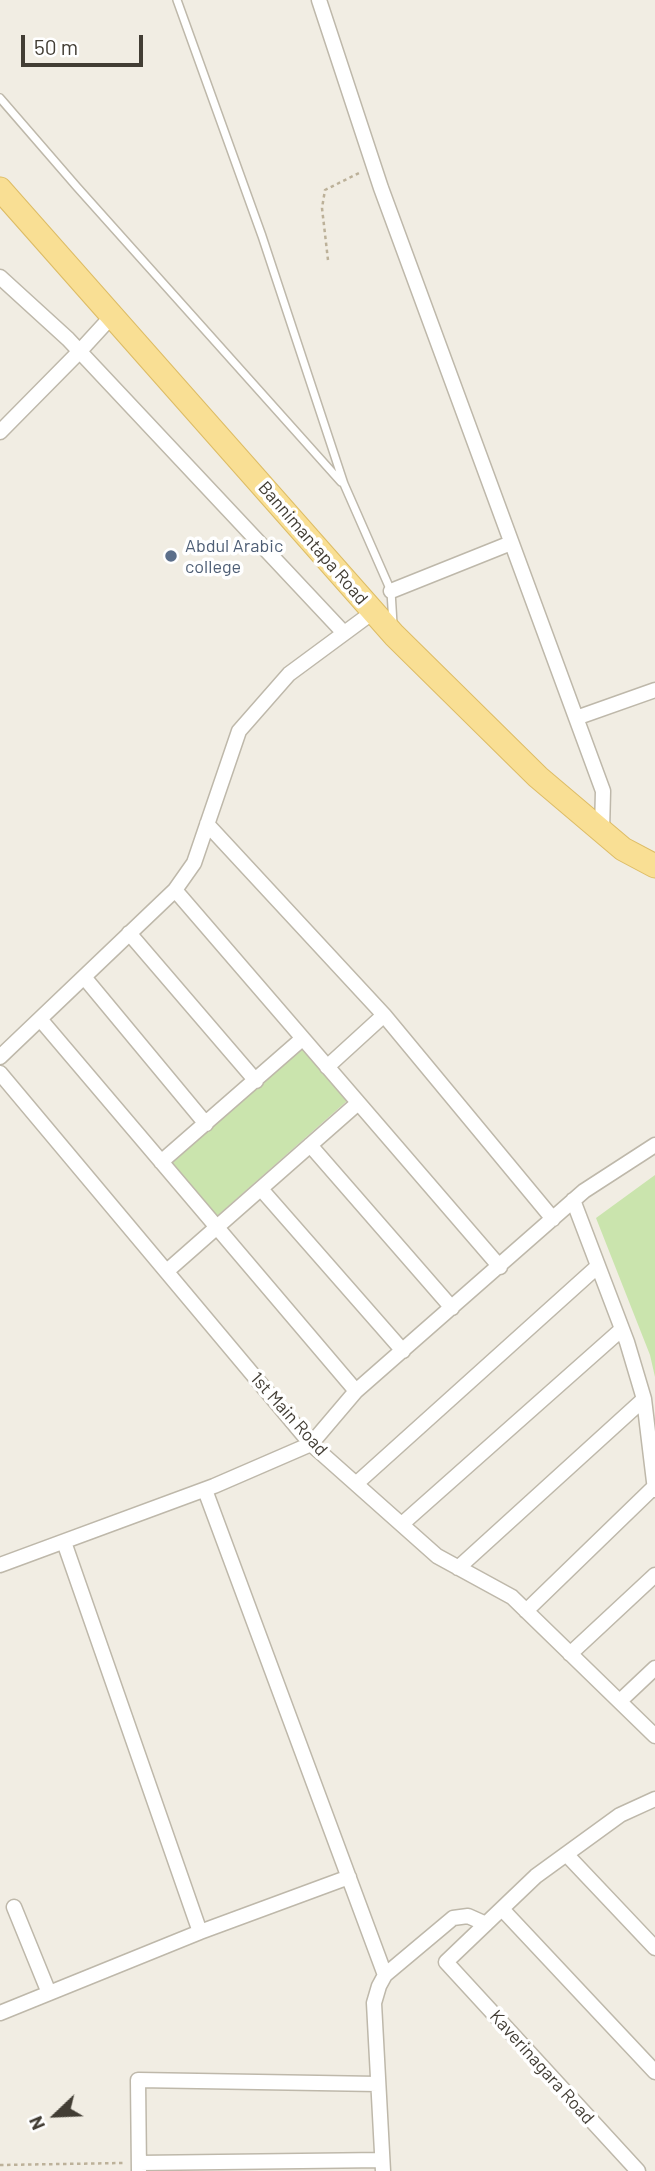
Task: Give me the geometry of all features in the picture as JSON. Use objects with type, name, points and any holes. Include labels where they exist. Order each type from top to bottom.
[{"type":"main road","name":"Bannimantapa Road","points":[[0,189],[394,635],[538,777],[624,849],[655,866]]},
{"type":"street","points":[[319,0],[374,165],[603,791],[602,831]]},
{"type":"street","points":[[0,277],[68,339],[192,468],[344,633]]},
{"type":"street","points":[[0,432],[112,316]]},
{"type":"street","points":[[391,591],[511,543]]},
{"type":"street","points":[[0,1057],[175,890],[194,863],[239,731],[289,674],[373,612]]},
{"type":"street","points":[[576,718],[655,690]]},
{"type":"street","points":[[207,824],[384,1016],[553,1219]]},
{"type":"street","points":[[175,890],[500,1267]]},
{"type":"street","points":[[130,933],[256,1081]]},
{"type":"street","points":[[84,976],[206,1124]]},
{"type":"street","points":[[327,1067],[384,1016]]},
{"type":"street","points":[[40,1019],[356,1391]]},
{"type":"street","points":[[161,1162],[302,1039]]},
{"type":"street","name":"1st Main Road","points":[[0,1073],[311,1444],[437,1556],[512,1597],[655,1736]]},
{"type":"street","points":[[167,1271],[358,1102]]},
{"type":"street","points":[[310,1145],[452,1308]]},
{"type":"street","points":[[0,1565],[205,1490],[311,1444],[356,1391],[573,1200],[655,1145]]},
{"type":"street","points":[[261,1189],[403,1351]]},
{"type":"street","points":[[526,1611],[654,1488],[644,1399],[622,1329],[573,1200]]},
{"type":"street","points":[[357,1483],[598,1266]]},
{"type":"street","points":[[402,1524],[622,1329]]},
{"type":"street","points":[[458,1567],[644,1399]]},
{"type":"street","points":[[205,1490],[385,1975]]},
{"type":"street","points":[[64,1542],[200,1932]]},
{"type":"street","points":[[570,1654],[655,1575]]},
{"type":"street","points":[[620,1702],[655,1668]]},
{"type":"street","points":[[378,2084],[138,2080],[139,2167],[382,2165],[378,2084],[374,2003],[385,1975],[453,1918],[468,1916],[486,1924],[537,1876],[566,1854],[620,1815],[655,1799]]},
{"type":"street","points":[[566,1854],[655,1948]]},
{"type":"street","points":[[0,2013],[200,1932],[349,1877]]},
{"type":"street","points":[[14,1907],[49,1993]]},
{"type":"street","points":[[502,1909],[655,2072]]},
{"type":"street","name":"Kaverinagara Road","points":[[486,1924],[446,1962],[638,2171]]},
{"type":"lane","points":[[177,0],[262,236],[344,485],[391,591],[394,635]]},
{"type":"lane","points":[[0,98],[76,187],[344,485]]},
{"type":"path","points":[[328,260],[322,208],[325,190],[374,165]]},
{"type":"path","points":[[0,2165],[139,2167]]},
{"type":"green space","points":[[302,1048],[348,1100],[217,1216],[171,1164]]},
{"type":"green space","points":[[655,1175],[655,1377],[650,1355],[596,1218]]},
{"type":"place","name":"Abdul Arabic college","points":[[171,556]]}]
